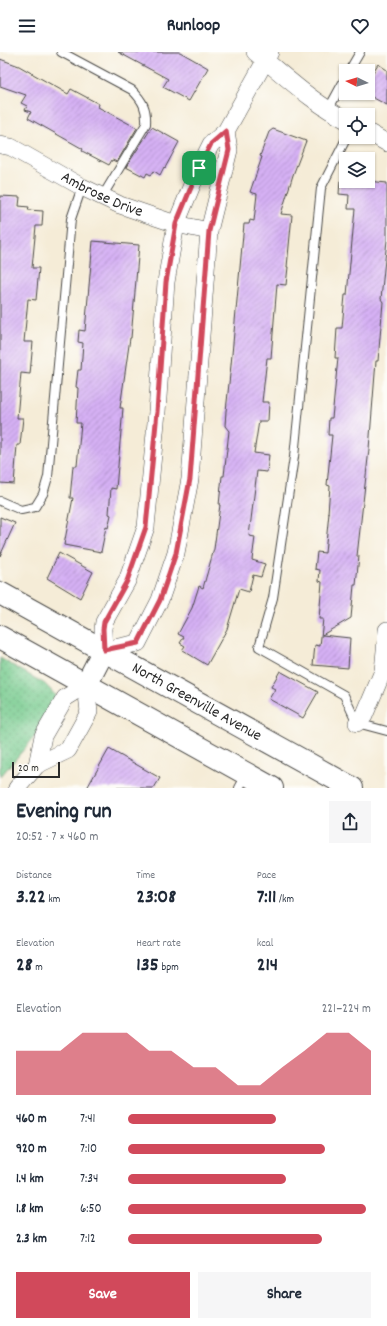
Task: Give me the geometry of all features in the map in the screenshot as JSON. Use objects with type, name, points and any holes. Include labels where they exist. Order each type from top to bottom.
[{"type":"main road","name":"North Greenville Avenue","points":[[0,593],[352,788]]},
{"type":"main road","points":[[0,637],[86,685],[243,781],[272,788]]},
{"type":"main road","points":[[86,685],[104,650]]},
{"type":"street","points":[[226,131],[229,150],[209,231],[190,479],[176,553],[160,600],[138,643],[104,650],[104,622],[127,581],[146,527],[157,412],[166,282],[176,224],[199,168],[211,144],[226,131],[263,55],[314,101],[339,116]]},
{"type":"street","points":[[375,136],[387,143]]},
{"type":"street","name":"Ambrose Drive","points":[[0,145],[10,147],[82,187],[120,205],[176,224],[209,231]]},
{"type":"street","points":[[357,723],[364,716],[384,671],[387,630]]},
{"type":"street","points":[[17,788],[37,765],[68,750],[89,712],[86,685],[65,698],[43,736],[37,765]]},
{"type":"lane","points":[[61,52],[132,90],[140,98],[147,113],[146,124],[102,197]]},
{"type":"lane","points":[[353,64],[360,52]]},
{"type":"lane","points":[[328,110],[339,90]]},
{"type":"lane","points":[[343,144],[321,188],[294,457],[273,598],[259,647],[344,695],[357,723],[387,731]]},
{"type":"lane","points":[[0,501],[21,510],[34,507],[43,494],[48,477],[71,219],[82,187]]},
{"type":"green space","points":[[0,658],[45,684],[57,697],[38,733],[0,777]]},
{"type":"building","points":[[118,52],[180,52],[208,68],[189,101],[163,87],[168,79]]},
{"type":"building","points":[[0,59],[19,66],[68,94],[71,89],[99,104],[98,107],[137,128],[117,162],[112,160],[109,165],[82,151],[83,149],[28,118],[31,112],[25,110],[27,106],[21,103],[26,95],[0,86]]},
{"type":"building","points":[[378,64],[387,70],[387,105],[375,99],[375,69]]},
{"type":"building","points":[[152,127],[179,142],[160,175],[154,171],[151,175],[147,173],[145,177],[126,167]]},
{"type":"building","points":[[273,129],[306,141],[293,175],[281,214],[292,215],[286,285],[277,284],[271,358],[267,358],[262,402],[269,402],[268,421],[259,421],[254,453],[269,455],[267,472],[257,471],[249,536],[255,537],[252,560],[265,564],[261,577],[253,575],[249,592],[239,589],[227,629],[207,665],[182,650],[185,646],[180,643],[184,637],[178,634],[192,608],[199,586],[203,588],[214,549],[222,476],[224,476],[229,431],[225,426],[226,411],[244,224],[249,224],[250,220],[254,221],[257,194],[250,192],[262,157],[260,156],[269,132]]},
{"type":"building","points":[[375,182],[387,183],[387,240],[381,299],[383,302],[357,556],[359,556],[356,585],[354,585],[351,618],[322,635],[350,638],[348,668],[313,665],[315,645],[320,646],[323,619],[319,619],[322,582],[319,581],[320,570],[315,569],[317,552],[325,553],[329,513],[330,486],[327,485],[332,435],[328,435],[329,418],[332,418],[338,358],[335,358],[337,328],[342,328],[345,295],[347,295],[355,209],[348,209],[349,195],[339,194],[339,188],[375,188]]},
{"type":"building","points":[[0,196],[20,197],[19,206],[29,207],[28,210],[43,211],[42,226],[36,226],[32,268],[39,268],[36,300],[28,299],[24,342],[33,342],[30,374],[21,373],[17,418],[23,418],[20,445],[17,445],[14,484],[0,483]]},
{"type":"building","points":[[93,241],[139,245],[131,338],[120,408],[123,408],[116,489],[111,488],[109,514],[111,515],[108,528],[106,527],[101,552],[64,545],[73,498],[70,498],[73,466],[77,466],[81,423],[76,423],[78,388],[76,387],[78,370],[81,370],[83,343],[78,342],[79,330],[85,331]]},
{"type":"building","points":[[0,517],[15,523],[0,556]]},
{"type":"building","points":[[59,553],[93,572],[80,598],[47,578]]},
{"type":"building","points":[[280,671],[318,692],[303,718],[269,699],[275,689],[271,687]]},
{"type":"building","points":[[109,749],[160,778],[154,788],[87,788]]},
{"type":"route","points":[[226,131],[229,150],[209,231],[190,479],[176,553],[160,600],[138,643],[104,650],[104,622],[127,581],[146,527],[157,412],[166,282],[176,224],[199,168],[211,144],[226,131]]}]
